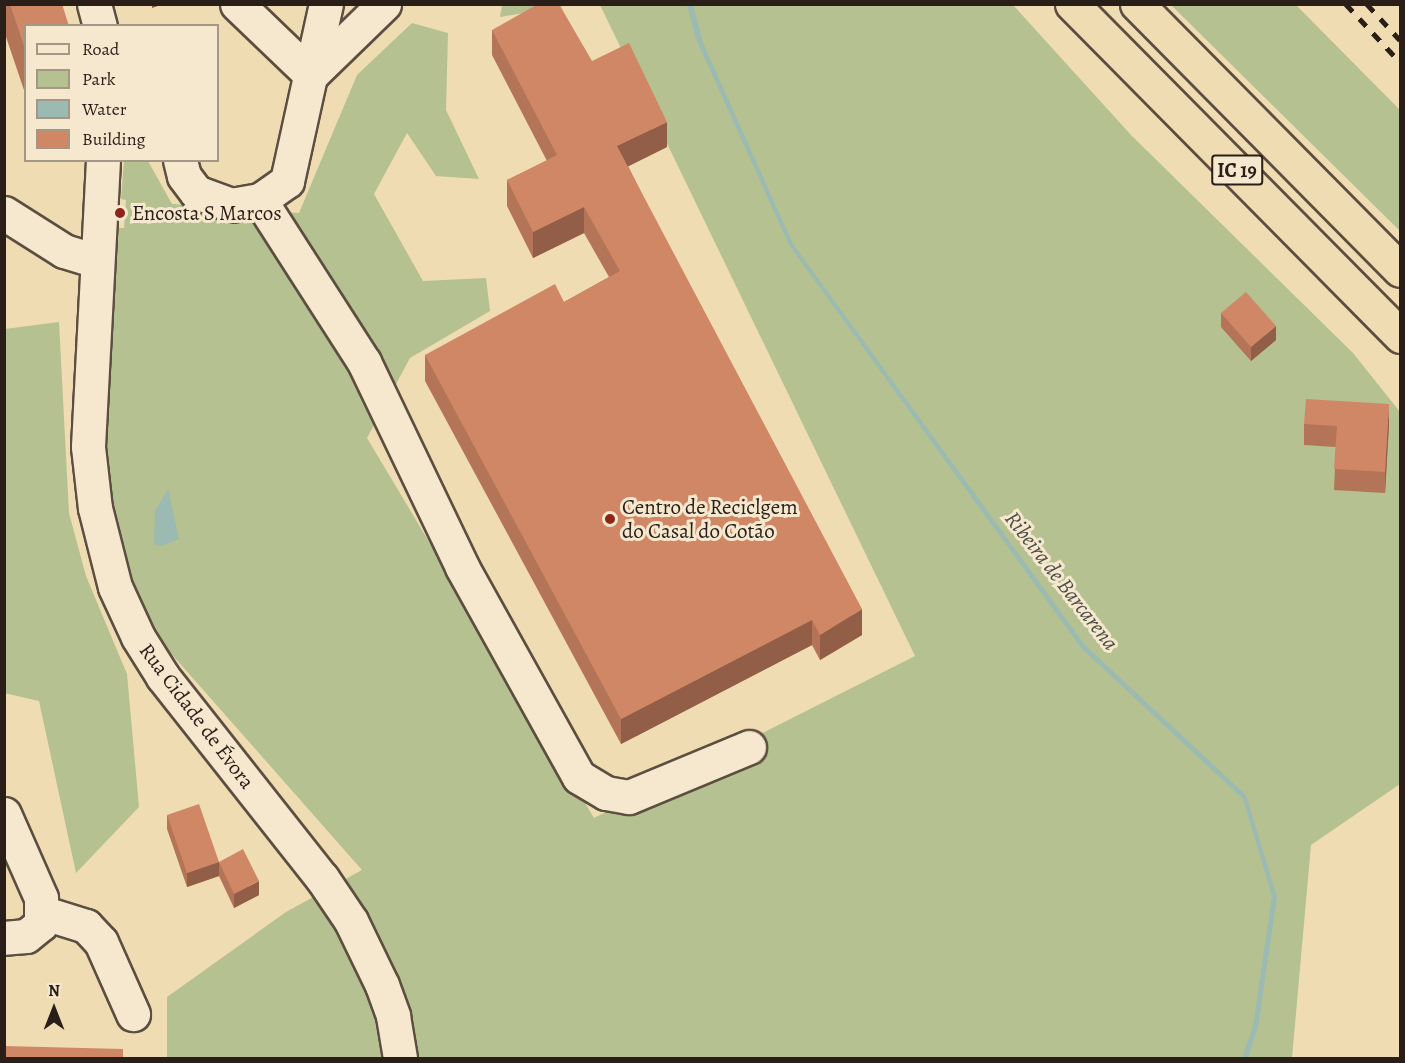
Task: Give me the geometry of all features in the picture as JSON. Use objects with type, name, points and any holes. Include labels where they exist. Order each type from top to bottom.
[{"type":"highway","name":"IC 19","points":[[1072,4],[1401,336]]},
{"type":"highway","name":"IC 19","points":[[1137,4],[1401,270]]},
{"type":"street","points":[[94,4],[99,24]]},
{"type":"street","points":[[237,4],[311,75]]},
{"type":"street","points":[[264,208],[287,182],[326,4]]},
{"type":"street","points":[[311,75],[384,4]]},
{"type":"street","name":"Rua Cidade de Évora","points":[[103,162],[88,447],[95,508],[115,587],[138,637],[163,676],[322,878],[351,921],[385,995],[400,1059]]},
{"type":"street","points":[[180,162],[184,176],[196,192],[231,205],[264,208],[321,289],[364,362],[462,567],[579,777],[606,793],[629,797],[749,747]]},
{"type":"street","points":[[4,213],[64,251],[97,261]]},
{"type":"street","points":[[4,814],[41,898],[41,924],[26,936],[4,939]]},
{"type":"street","points":[[41,912],[86,926],[101,942],[133,1014]]},
{"type":"green space","points":[[502,5],[570,5],[500,17]]},
{"type":"green space","points":[[600,5],[1013,5],[1131,135],[1353,353],[1400,412],[1400,784],[1311,845],[1292,1058],[167,1058],[167,997],[286,912],[362,870],[168,650],[138,597],[123,555],[104,456],[119,228],[124,228],[126,200],[121,199],[124,162],[149,162],[172,204],[299,213],[357,75],[412,23],[448,33],[446,110],[479,179],[436,176],[407,133],[374,194],[423,281],[486,278],[490,311],[410,358],[367,438],[594,818],[915,656]]},
{"type":"green space","points":[[1171,5],[1296,5],[1400,110],[1400,231]]},
{"type":"green space","points":[[59,322],[69,513],[86,576],[127,674],[139,807],[76,873],[39,701],[4,693],[5,329]]},
{"type":"water","points":[[687,5],[693,5],[703,43],[793,244],[1085,645],[1246,795],[1277,897],[1258,1027],[1248,1058],[1242,1058],[1253,1026],[1272,896],[1243,799],[1081,648],[789,245],[696,39]]},
{"type":"water","points":[[168,489],[179,539],[161,546],[154,544],[155,511]]},
{"type":"building","points":[[10,4],[62,4],[68,24],[24,24],[24,46]]},
{"type":"building","points":[[538,4],[559,4],[592,61],[629,43],[667,122],[617,146],[862,609],[820,635],[812,620],[621,719],[425,355],[555,284],[564,302],[620,271],[584,207],[533,232],[507,180],[557,155],[492,30]]},
{"type":"building","points":[[1246,292],[1276,326],[1251,347],[1221,313]]},
{"type":"building","points":[[1306,399],[1389,404],[1385,472],[1334,469],[1337,426],[1304,424]]},
{"type":"building","points":[[199,804],[219,862],[187,873],[167,815]]},
{"type":"building","points":[[243,849],[259,881],[234,894],[219,862]]},
{"type":"building","points":[[4,1046],[123,1049],[123,1059],[4,1059]]},
{"type":"railway","points":[[1346,4],[1400,62]]},
{"type":"railway","points":[[1367,4],[1400,40]]},
{"type":"place","name":"Encosta S Marcos","points":[[120,213]]},
{"type":"place","name":"Centro de Reciclgem do Casal do Cotão","points":[[610,519]]},
{"type":"water label","name":"Ribeira de Barcarena","points":[[1061,581]]}]
